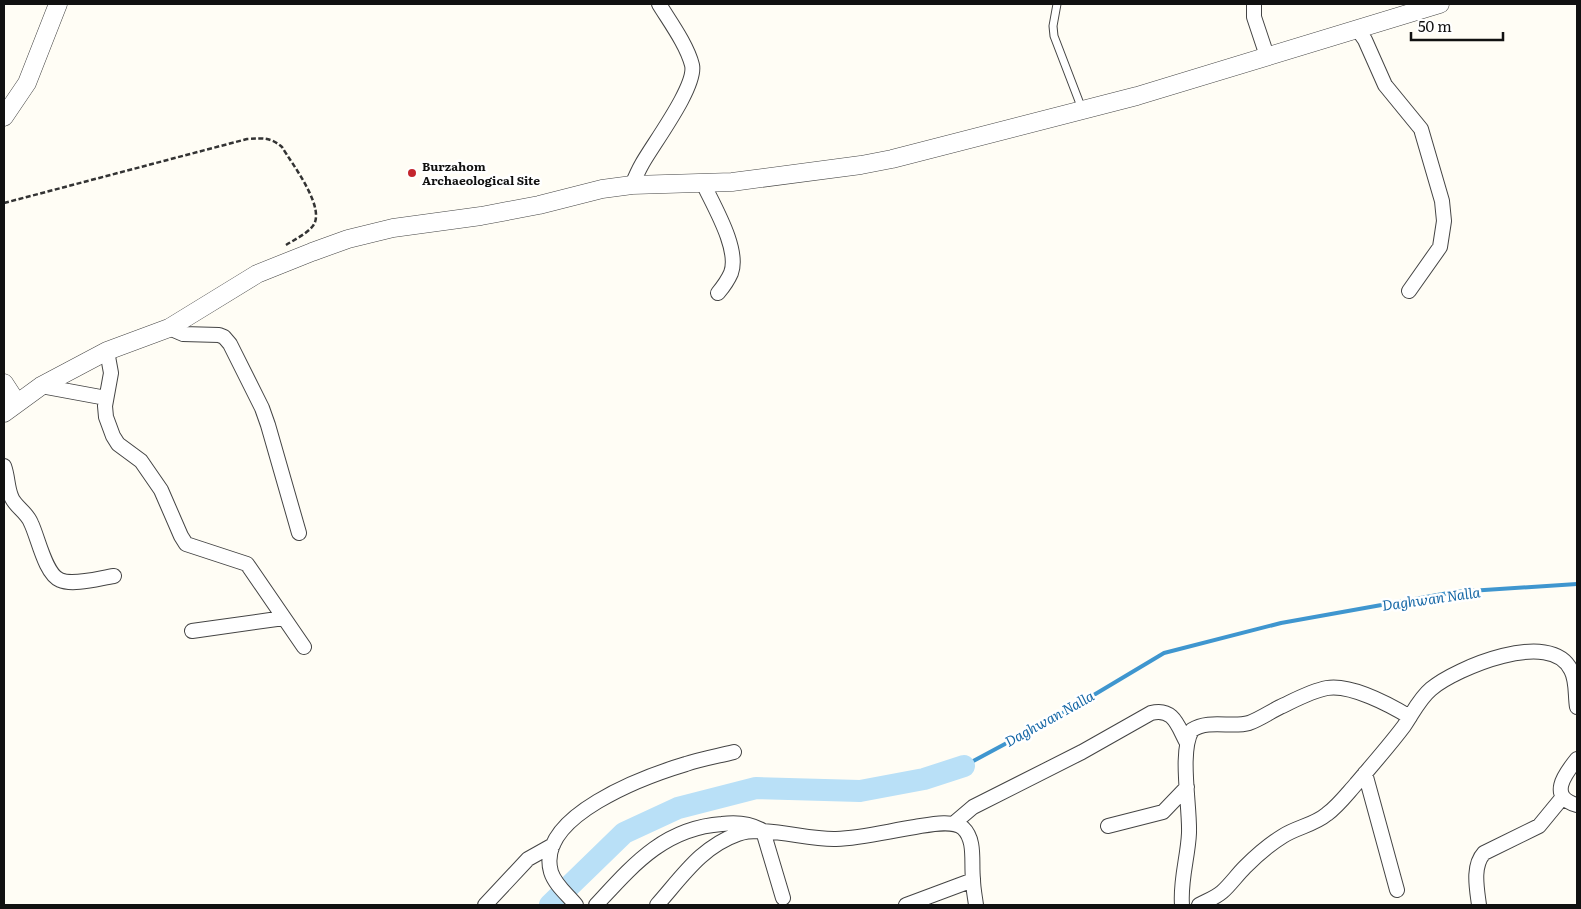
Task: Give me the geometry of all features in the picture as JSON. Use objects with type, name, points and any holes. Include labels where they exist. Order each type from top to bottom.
[{"type":"street","points":[[4,117],[27,83],[58,4]]},
{"type":"street","points":[[632,185],[641,166],[683,98],[693,76],[693,66],[686,51],[659,4]]},
{"type":"street","points":[[1254,4],[1254,17],[1267,56]]},
{"type":"street","points":[[4,384],[10,408],[41,386],[107,352],[169,328],[257,274],[348,239],[393,228],[520,209],[602,189],[632,185],[732,182],[892,159],[1137,96],[1440,4]]},
{"type":"street","points":[[1358,30],[1365,40],[1385,85],[1421,129],[1442,201],[1444,220],[1440,247],[1409,291]]},
{"type":"street","points":[[703,183],[729,240],[732,257],[732,272],[718,293]]},
{"type":"street","points":[[169,328],[183,334],[219,335],[224,337],[230,344],[262,408],[299,533]]},
{"type":"street","points":[[107,352],[111,373],[106,398],[106,417],[118,444],[141,461],[161,490],[186,544],[247,564],[304,647]]},
{"type":"street","points":[[41,386],[106,398]]},
{"type":"street","points":[[4,466],[9,478],[11,498],[28,516],[52,574],[62,581],[76,582],[114,576]]},
{"type":"street","points":[[192,631],[284,618]]},
{"type":"street","points":[[1199,905],[1220,893],[1245,867],[1284,836],[1310,825],[1327,814],[1365,773],[1410,717],[1421,699],[1432,688],[1479,664],[1504,655],[1531,650],[1559,656],[1574,669],[1577,707]]},
{"type":"street","points":[[1182,905],[1182,876],[1188,848],[1189,832],[1187,744],[1190,735],[1197,727],[1251,722],[1293,701],[1328,688],[1344,689],[1381,701],[1410,717]]},
{"type":"street","points":[[953,824],[973,807],[1082,752],[1151,713],[1164,712],[1170,715],[1187,744]]},
{"type":"street","points":[[575,904],[556,882],[550,866],[550,857],[557,836],[570,822],[587,808],[636,781],[686,763],[734,752]]},
{"type":"street","points":[[1577,759],[1569,768],[1560,790],[1562,798],[1569,803],[1577,805]]},
{"type":"street","points":[[1365,773],[1397,890]]},
{"type":"street","points":[[1108,826],[1163,812],[1187,787]]},
{"type":"street","points":[[1479,905],[1476,887],[1479,858],[1484,853],[1539,826],[1562,798]]},
{"type":"street","points":[[596,905],[656,846],[681,832],[704,825],[736,822],[756,826],[763,831],[783,898]]},
{"type":"street","points":[[657,905],[707,850],[738,834],[752,830],[808,838],[837,839],[935,824],[953,824],[961,827],[968,834],[972,848],[972,880],[976,905]]},
{"type":"street","points":[[485,905],[528,859],[553,845]]},
{"type":"street","points":[[906,905],[972,880]]},
{"type":"lane","points":[[1057,4],[1053,26],[1054,36],[1082,110]]},
{"type":"path","points":[[4,203],[247,140],[265,138],[274,141],[282,147],[316,207],[316,220],[312,227],[280,250]]},
{"type":"waterway","name":"Daghwan Nalla","points":[[964,766],[1072,708],[1164,653],[1281,623],[1454,592],[1577,584]]},
{"type":"waterway","name":"Daghwan Nalla","points":[[550,905],[624,833],[678,808],[756,788],[860,791],[924,779],[964,766]]},
{"type":"place","name":"Burzahom Archaeological Site","points":[[412,173]]}]
